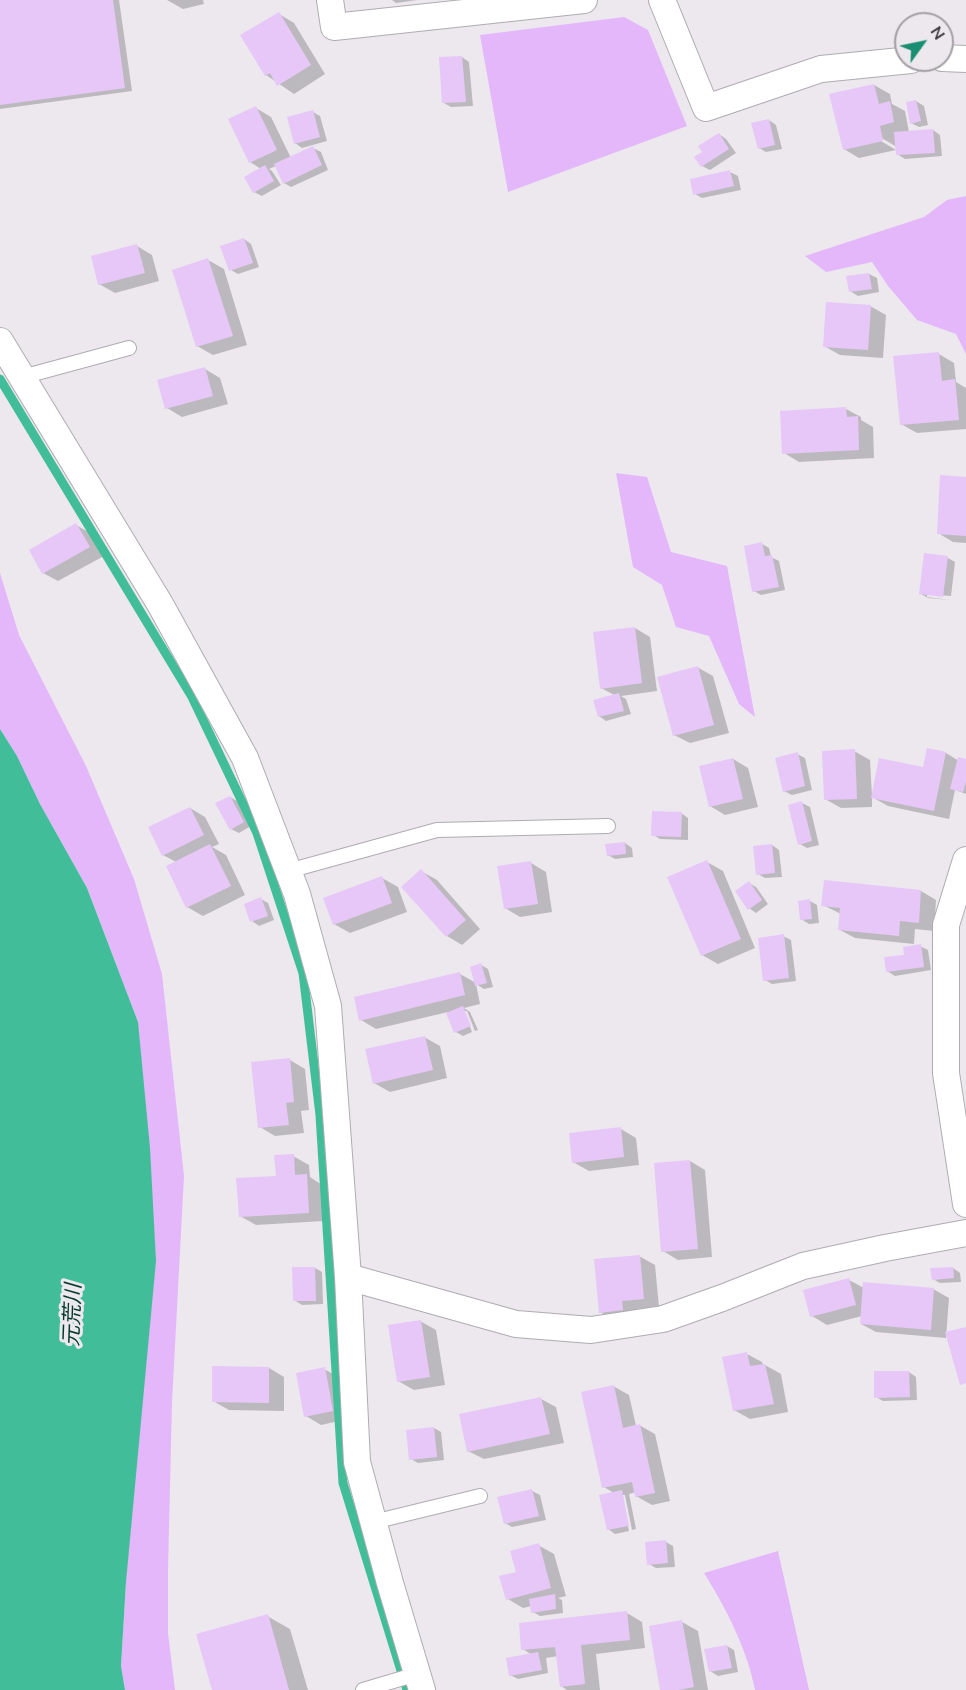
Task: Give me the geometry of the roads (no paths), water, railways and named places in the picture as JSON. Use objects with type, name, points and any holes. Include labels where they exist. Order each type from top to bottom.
[{"type":"street","points":[[330,0],[334,27],[584,0]]},
{"type":"street","points":[[662,0],[706,108],[821,69],[894,62]]},
{"type":"street","points":[[0,341],[160,604],[245,758],[297,894],[328,1006],[348,1277],[357,1462],[420,1682]]},
{"type":"street","points":[[966,860],[945,925],[946,1073],[966,1204]]},
{"type":"street","points":[[348,1277],[516,1324],[591,1330],[663,1319],[803,1266],[966,1233]]},
{"type":"lane","points":[[22,377],[129,348]]},
{"type":"lane","points":[[288,871],[437,830],[608,826]]},
{"type":"lane","points":[[373,1522],[480,1496]]},
{"type":"lane","points":[[363,1690],[420,1682]]},
{"type":"water","name":"元荒川","points":[[0,729],[17,756],[40,804],[87,888],[138,1022],[150,1148],[156,1261],[126,1582],[121,1666],[125,1690],[0,1690]]},
{"type":"waterway","points":[[0,379],[192,697],[257,833],[303,973],[320,1115],[343,1483],[407,1690]]}]
